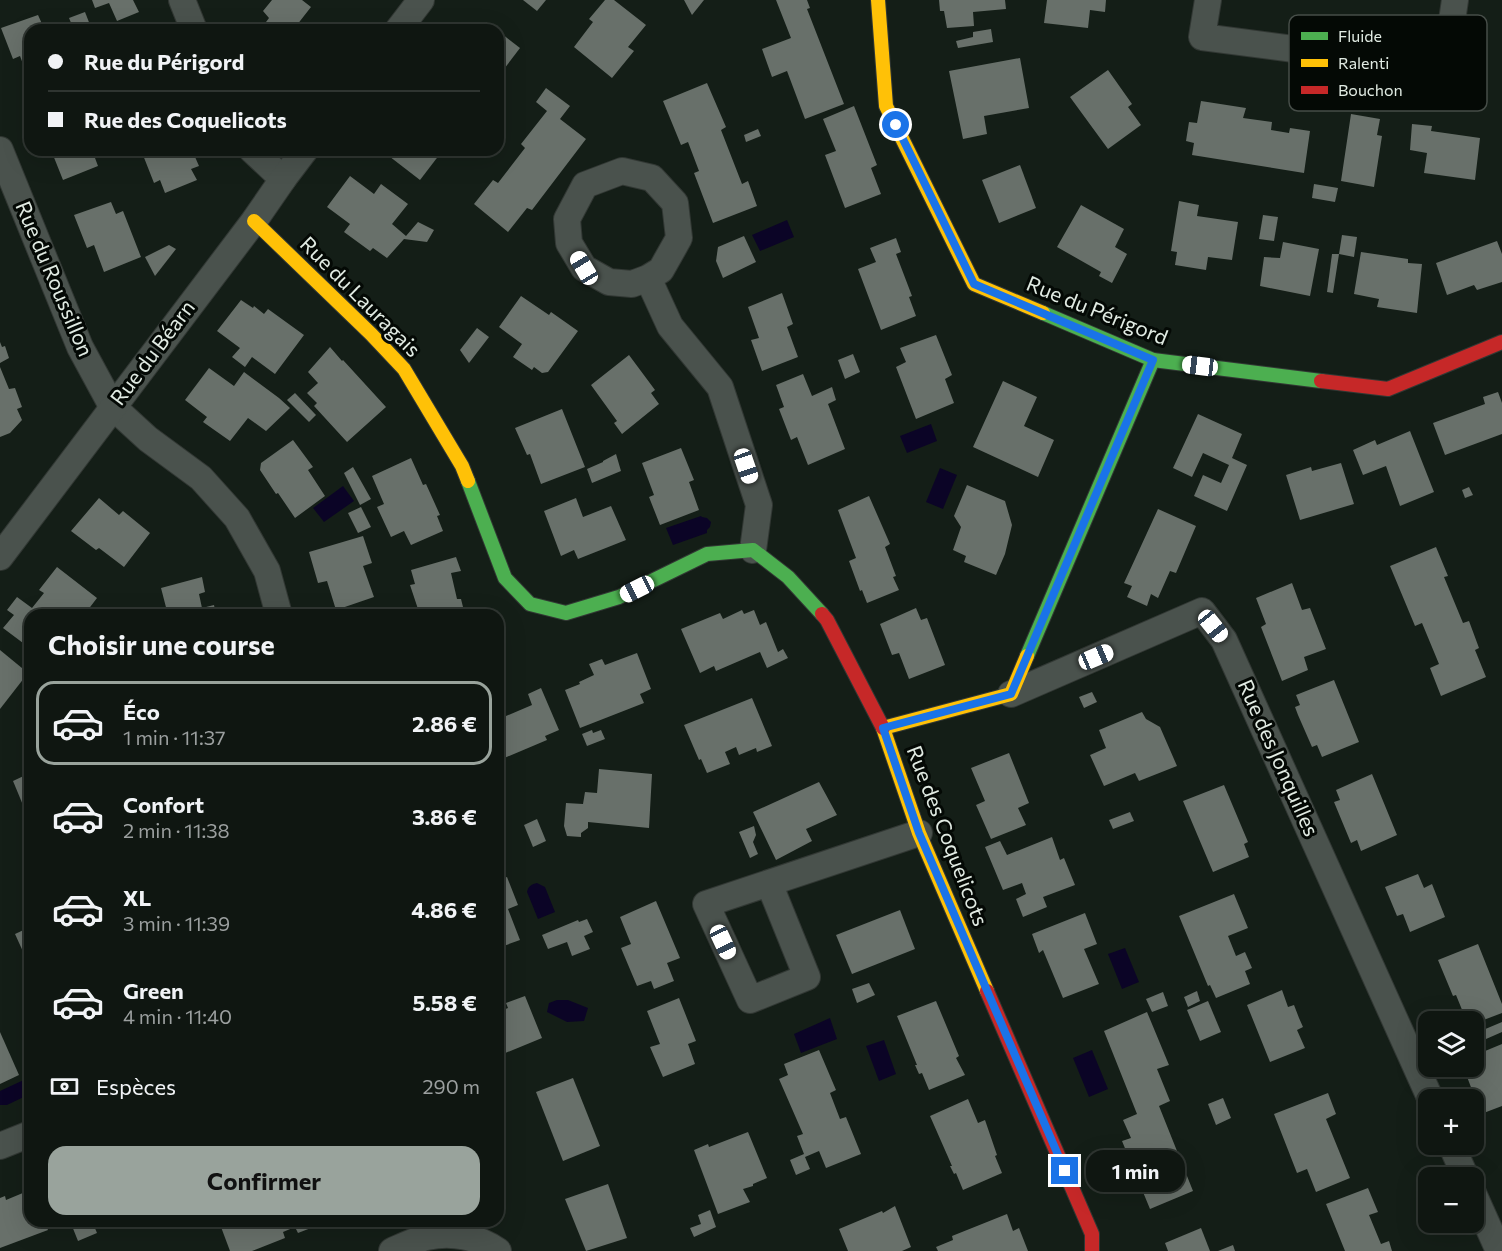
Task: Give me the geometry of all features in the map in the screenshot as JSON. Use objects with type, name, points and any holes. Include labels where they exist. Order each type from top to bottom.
[{"type":"street","points":[[182,0],[192,24]]},
{"type":"street","points":[[403,24],[421,0]]},
{"type":"street","name":"Rue du Périgord","points":[[878,0],[886,106],[974,284],[1153,360],[1388,389],[1502,342]]},
{"type":"street","points":[[1208,0],[1202,37],[1289,48]]},
{"type":"street","points":[[1453,15],[1455,0]]},
{"type":"street","name":"Rue du Roussillon","points":[[0,150],[80,347],[112,406],[148,439],[201,478],[237,518],[267,571],[277,609]]},
{"type":"street","points":[[258,156],[283,179]]},
{"type":"street","name":"Rue du Béarn","points":[[0,556],[254,221],[300,156]]},
{"type":"street","points":[[622,171],[652,178],[675,204],[679,238],[661,270],[648,279],[632,284],[609,282],[584,268],[568,243],[567,219],[585,185],[622,171]]},
{"type":"street","name":"Rue du Lauragais","points":[[254,221],[404,369],[462,466],[505,578],[530,603],[566,613],[619,597],[707,554],[753,550]]},
{"type":"street","points":[[648,279],[670,326],[720,387],[759,505],[753,550],[788,577],[827,620],[883,728]]},
{"type":"street","points":[[1011,694],[1153,360]]},
{"type":"street","name":"Rue des Jonquilles","points":[[1011,694],[1202,611],[1224,640],[1426,1089]]},
{"type":"street","name":"Rue des Coquelicots","points":[[1011,694],[883,728],[919,833],[1092,1234],[1092,1251]]},
{"type":"street","points":[[769,883],[807,977],[750,1000],[706,904],[769,883],[919,833]]},
{"type":"street","points":[[0,1146],[24,1136]]},
{"type":"street","points":[[1484,1218],[1499,1251]]},
{"type":"street","points":[[392,1251],[426,1237],[446,1234],[465,1236],[485,1242],[498,1251]]},
{"type":"shaded area","points":[[787,220],[794,237],[760,251],[752,235]]},
{"type":"shaded area","points":[[931,424],[937,441],[907,453],[900,436]]},
{"type":"shaded area","points":[[940,468],[957,475],[943,509],[926,502]]},
{"type":"shaded area","points":[[343,486],[354,501],[324,522],[313,508]]},
{"type":"shaded area","points":[[701,516],[711,522],[707,533],[673,545],[666,528]]},
{"type":"shaded area","points":[[537,883],[545,887],[555,912],[538,919],[527,892],[530,886]]},
{"type":"shaded area","points":[[1125,948],[1139,982],[1122,989],[1108,954]]},
{"type":"shaded area","points":[[568,1000],[588,1008],[584,1021],[567,1022],[547,1012],[549,1003]]},
{"type":"shaded area","points":[[830,1018],[837,1039],[801,1053],[794,1034]]},
{"type":"shaded area","points":[[884,1040],[896,1074],[879,1081],[866,1046]]},
{"type":"shaded area","points":[[1092,1050],[1108,1089],[1089,1097],[1073,1058]]},
{"type":"shaded area","points":[[24,1080],[24,1097],[7,1105],[0,1105],[0,1091]]},
{"type":"building","points":[[92,0],[133,0],[139,12],[117,21],[109,3],[95,8]]},
{"type":"building","points":[[272,0],[302,0],[311,7],[298,24],[264,24],[269,18],[263,11]]},
{"type":"building","points":[[523,0],[546,0],[537,11]]},
{"type":"building","points":[[605,0],[614,0],[646,25],[628,47],[634,51],[612,78],[574,47],[593,22],[589,19]]},
{"type":"building","points":[[684,0],[704,0],[692,15]]},
{"type":"building","points":[[776,0],[807,0],[810,8],[807,9],[844,104],[805,119],[787,71],[772,77],[762,49],[791,38]]},
{"type":"building","points":[[939,0],[1005,0],[1006,9],[973,12],[974,26],[947,28],[944,11],[940,11]]},
{"type":"building","points":[[1047,0],[1106,0],[1105,12],[1090,10],[1088,28],[1044,23]]},
{"type":"building","points":[[85,12],[90,24],[72,24],[69,18]]},
{"type":"building","points":[[38,15],[42,24],[24,24],[24,67],[20,56],[13,59],[1,28]]},
{"type":"building","points":[[991,29],[993,42],[958,48],[956,41],[973,37],[973,32]]},
{"type":"building","points":[[504,36],[520,48],[504,69]]},
{"type":"building","points":[[1020,58],[1029,108],[984,116],[987,134],[963,139],[949,71]]},
{"type":"building","points":[[1108,70],[1132,104],[1128,107],[1141,125],[1108,149],[1070,97]]},
{"type":"building","points":[[707,83],[726,127],[721,130],[742,184],[748,181],[757,206],[713,223],[694,173],[699,171],[688,142],[681,145],[663,101]]},
{"type":"building","points":[[546,88],[570,106],[560,119],[586,139],[532,210],[527,208],[508,232],[474,204],[493,180],[498,183],[525,148],[521,144],[547,111],[536,102]]},
{"type":"building","points":[[1201,101],[1246,108],[1243,118],[1272,122],[1271,130],[1289,133],[1290,128],[1310,131],[1304,173],[1192,155],[1194,143],[1186,141],[1189,122],[1197,123]]},
{"type":"building","points":[[854,106],[877,165],[871,168],[881,194],[845,208],[825,155],[836,151],[823,119]]},
{"type":"building","points":[[1351,114],[1380,119],[1377,135],[1382,136],[1374,187],[1341,181]]},
{"type":"building","points":[[1412,124],[1432,126],[1431,131],[1480,138],[1475,180],[1424,173],[1427,153],[1410,150]]},
{"type":"building","points":[[758,129],[761,136],[746,142],[744,135]]},
{"type":"building","points":[[53,156],[94,156],[98,166],[63,180]]},
{"type":"building","points":[[143,156],[195,156],[199,166],[191,169],[197,180],[165,193],[160,180],[154,183]]},
{"type":"building","points":[[389,156],[438,156],[420,180]]},
{"type":"building","points":[[1020,165],[1036,208],[999,223],[982,180]]},
{"type":"building","points":[[350,176],[374,194],[381,184],[408,204],[392,224],[406,236],[418,222],[434,230],[427,242],[404,239],[387,258],[373,248],[370,251],[344,232],[350,224],[327,207]]},
{"type":"building","points":[[1314,184],[1338,188],[1335,202],[1312,198]]},
{"type":"building","points":[[1179,201],[1199,205],[1197,216],[1238,222],[1232,260],[1208,257],[1206,270],[1175,265],[1177,252],[1171,251]]},
{"type":"building","points":[[111,202],[116,214],[123,211],[141,257],[104,272],[94,245],[87,248],[74,215]]},
{"type":"building","points":[[1081,205],[1124,229],[1115,247],[1127,254],[1112,283],[1099,276],[1101,272],[1057,247]]},
{"type":"building","points":[[1263,215],[1278,217],[1274,241],[1259,239]]},
{"type":"building","points":[[1342,235],[1357,237],[1354,257],[1339,254]]},
{"type":"building","points":[[744,236],[756,262],[723,278],[716,261],[718,247]]},
{"type":"building","points":[[896,238],[901,252],[896,254],[912,296],[909,297],[916,316],[881,330],[858,269],[876,262],[870,248]]},
{"type":"building","points":[[1497,241],[1502,254],[1502,282],[1477,290],[1474,285],[1447,295],[1436,263]]},
{"type":"building","points":[[1283,242],[1319,249],[1310,296],[1260,286],[1264,257],[1280,258]]},
{"type":"building","points":[[169,245],[176,249],[155,276],[145,257]]},
{"type":"building","points":[[1361,252],[1408,259],[1408,263],[1422,264],[1417,313],[1377,307],[1379,299],[1354,294]]},
{"type":"building","points":[[1332,254],[1339,254],[1333,293],[1327,292]]},
{"type":"building","points":[[782,293],[793,324],[787,327],[798,357],[762,371],[751,340],[759,338],[748,307]]},
{"type":"building","points":[[521,296],[549,315],[551,312],[578,331],[548,372],[542,373],[534,367],[532,370],[513,357],[522,344],[499,327]]},
{"type":"building","points":[[241,300],[264,314],[268,309],[304,335],[275,374],[252,357],[245,367],[232,357],[240,348],[217,331]]},
{"type":"building","points":[[477,328],[489,337],[469,363],[460,350]]},
{"type":"building","points":[[936,335],[952,375],[945,379],[954,403],[916,419],[896,367],[906,362],[900,348]]},
{"type":"building","points":[[0,342],[2,347],[5,346],[9,358],[0,363]]},
{"type":"building","points":[[330,347],[386,407],[347,442],[314,406],[317,403],[307,393],[318,383],[308,372]]},
{"type":"building","points":[[853,354],[860,372],[845,379],[838,360]]},
{"type":"building","points":[[629,355],[655,390],[651,393],[659,404],[622,434],[614,423],[617,421],[591,385]]},
{"type":"building","points":[[0,367],[9,389],[15,388],[22,407],[17,409],[22,420],[10,433],[0,437]]},
{"type":"building","points":[[209,368],[234,386],[244,372],[290,408],[266,431],[248,418],[230,441],[203,422],[207,417],[185,400]]},
{"type":"building","points":[[803,374],[812,396],[832,387],[836,400],[828,404],[845,449],[808,465],[797,437],[791,440],[779,409],[784,407],[776,385]]},
{"type":"building","points":[[1003,381],[1037,397],[1024,426],[1054,440],[1038,477],[973,447]]},
{"type":"building","points":[[1498,392],[1502,403],[1502,434],[1445,455],[1433,423],[1485,404],[1483,397]]},
{"type":"building","points":[[295,393],[316,415],[309,422],[287,400]]},
{"type":"building","points":[[562,409],[585,467],[541,484],[530,454],[527,455],[515,428]]},
{"type":"building","points":[[1198,414],[1242,434],[1232,458],[1247,465],[1227,511],[1194,496],[1203,475],[1221,483],[1229,465],[1203,453],[1192,477],[1173,468]]},
{"type":"building","points":[[1410,431],[1434,492],[1400,506],[1386,466],[1363,475],[1353,450],[1375,440],[1377,445]]},
{"type":"building","points":[[293,440],[313,467],[308,470],[325,496],[295,518],[260,470],[261,463]]},
{"type":"building","points":[[681,448],[694,480],[689,482],[699,510],[660,525],[649,497],[654,495],[642,463]]},
{"type":"building","points":[[616,454],[621,471],[592,483],[587,469]]},
{"type":"building","points":[[411,458],[440,515],[437,516],[443,531],[411,545],[404,531],[391,537],[377,507],[384,504],[372,476]]},
{"type":"building","points":[[1341,463],[1354,504],[1300,520],[1286,475],[1311,467],[1312,471]]},
{"type":"building","points":[[353,467],[371,499],[360,505],[344,473]]},
{"type":"building","points":[[967,485],[1005,501],[1012,525],[1005,554],[996,575],[964,562],[966,556],[953,550],[961,527],[954,516]]},
{"type":"building","points":[[1469,487],[1473,495],[1465,498],[1462,490]]},
{"type":"building","points":[[869,496],[890,544],[885,547],[899,590],[867,603],[849,561],[856,558],[838,510]]},
{"type":"building","points":[[99,498],[119,515],[123,511],[150,533],[124,567],[71,531]]},
{"type":"building","points":[[576,498],[583,517],[611,506],[626,540],[578,559],[574,550],[561,556],[544,511]]},
{"type":"building","points":[[361,507],[371,527],[358,533],[348,513]]},
{"type":"building","points":[[1158,509],[1196,526],[1176,573],[1170,571],[1158,598],[1151,594],[1147,606],[1127,597],[1132,586],[1124,583]]},
{"type":"building","points":[[363,536],[372,563],[363,566],[374,597],[336,609],[327,581],[318,583],[309,552]]},
{"type":"building","points":[[1436,547],[1448,576],[1444,577],[1463,623],[1469,621],[1479,648],[1475,650],[1486,677],[1441,696],[1430,668],[1439,664],[1422,623],[1415,626],[1390,566]]},
{"type":"building","points":[[456,557],[461,571],[451,573],[457,599],[461,599],[464,609],[418,609],[410,585],[415,584],[411,570]]},
{"type":"building","points":[[57,567],[97,598],[89,609],[24,609],[23,643],[3,628],[14,615],[7,610],[17,597],[32,608],[44,593],[39,590]]},
{"type":"building","points":[[202,577],[205,592],[199,594],[202,608],[214,605],[215,609],[166,609],[161,588]]},
{"type":"building","points":[[1292,583],[1302,610],[1310,608],[1326,649],[1304,657],[1308,670],[1282,681],[1261,627],[1266,624],[1256,598]]},
{"type":"building","points":[[916,608],[921,620],[927,618],[945,665],[909,679],[899,653],[892,655],[880,624]]},
{"type":"building","points":[[742,610],[744,614],[754,610],[760,625],[766,622],[778,652],[783,649],[788,658],[767,668],[760,652],[716,671],[714,666],[700,673],[681,629],[720,613],[723,619]]},
{"type":"building","points":[[0,650],[24,670],[24,678],[0,709]]},
{"type":"building","points":[[637,653],[651,689],[640,694],[644,703],[580,728],[565,690],[594,675],[589,664],[602,659],[605,665]]},
{"type":"building","points":[[1334,680],[1359,742],[1322,757],[1317,745],[1312,747],[1298,715],[1295,707],[1300,705],[1296,695]]},
{"type":"building","points":[[541,688],[559,730],[545,736],[547,740],[504,758],[504,710],[506,716],[532,705],[528,694]]},
{"type":"building","points":[[1092,692],[1097,702],[1084,708],[1079,697]]},
{"type":"building","points":[[752,698],[772,746],[757,752],[756,748],[739,755],[736,747],[725,752],[730,764],[707,773],[684,725]]},
{"type":"building","points":[[1142,712],[1146,719],[1160,727],[1177,766],[1139,781],[1135,773],[1104,786],[1090,755],[1106,748],[1099,730]]},
{"type":"building","points":[[592,730],[593,733],[601,730],[605,739],[587,746],[582,734]]},
{"type":"building","points":[[1009,753],[1029,803],[1018,808],[1026,825],[991,839],[976,805],[985,801],[971,768]]},
{"type":"building","points":[[599,769],[652,774],[649,828],[588,822],[588,828],[581,833],[581,837],[567,836],[564,826],[566,803],[583,804],[585,792],[597,793]]},
{"type":"building","points":[[1372,774],[1397,835],[1361,851],[1357,840],[1351,843],[1334,802],[1340,800],[1336,790]]},
{"type":"building","points":[[24,776],[24,808],[13,781]]},
{"type":"building","points":[[819,782],[837,815],[806,829],[812,841],[776,860],[753,812]]},
{"type":"building","points":[[1224,785],[1248,842],[1244,844],[1249,857],[1213,872],[1183,801]]},
{"type":"building","points":[[1130,812],[1134,821],[1113,829],[1109,820]]},
{"type":"building","points":[[537,819],[546,841],[533,847],[524,825]]},
{"type":"building","points":[[754,826],[756,835],[753,842],[758,854],[750,858],[739,832]]},
{"type":"building","points":[[1052,837],[1060,860],[1064,858],[1075,885],[1043,897],[1047,907],[1023,917],[1016,899],[1026,894],[1022,883],[1003,890],[985,847],[1000,841],[1007,855]]},
{"type":"building","points":[[1418,874],[1424,888],[1432,884],[1445,917],[1410,932],[1403,914],[1397,916],[1385,887]]},
{"type":"building","points":[[507,877],[518,905],[508,909],[520,940],[504,946],[504,878]]},
{"type":"building","points":[[1234,894],[1248,928],[1228,936],[1236,956],[1245,952],[1252,968],[1245,971],[1250,984],[1216,998],[1210,985],[1208,986],[1179,916]]},
{"type":"building","points":[[656,901],[680,958],[667,963],[674,981],[654,989],[651,981],[637,986],[621,948],[631,944],[620,917]]},
{"type":"building","points":[[900,910],[915,949],[852,974],[836,935]]},
{"type":"building","points":[[1085,913],[1097,944],[1084,949],[1099,984],[1063,998],[1043,950],[1039,953],[1032,934]]},
{"type":"building","points":[[587,919],[593,932],[584,936],[590,949],[572,956],[567,942],[548,949],[542,935],[578,920],[579,922]]},
{"type":"building","points":[[24,930],[24,954],[15,934]]},
{"type":"building","points":[[1478,944],[1502,1004],[1502,1013],[1484,1020],[1484,1011],[1463,1011],[1456,995],[1453,996],[1438,960]]},
{"type":"building","points":[[869,983],[875,995],[857,1003],[852,989]]},
{"type":"building","points":[[1282,990],[1288,1007],[1294,1005],[1303,1027],[1297,1030],[1305,1048],[1270,1062],[1247,1005]]},
{"type":"building","points":[[1197,991],[1200,1001],[1188,1007],[1184,997]]},
{"type":"building","points":[[1163,992],[1168,1006],[1152,1012],[1146,999]]},
{"type":"building","points":[[525,996],[542,1038],[504,1054],[504,1010],[508,1008],[506,1003]]},
{"type":"building","points":[[679,998],[696,1041],[688,1044],[695,1064],[663,1077],[650,1047],[660,1044],[647,1011]]},
{"type":"building","points":[[936,1001],[959,1056],[956,1058],[965,1075],[929,1090],[922,1073],[919,1074],[915,1065],[917,1065],[897,1016]]},
{"type":"building","points":[[1208,1001],[1221,1032],[1200,1041],[1187,1010]]},
{"type":"building","points":[[1147,1012],[1169,1065],[1157,1069],[1170,1101],[1159,1106],[1193,1191],[1150,1209],[1122,1141],[1131,1138],[1123,1120],[1137,1114],[1104,1031]]},
{"type":"building","points":[[1502,1022],[1502,1032],[1486,1039],[1484,1030]]},
{"type":"building","points":[[0,1032],[19,1075],[0,1084]]},
{"type":"building","points":[[1502,1044],[1502,1106],[1484,1113],[1484,1089],[1472,1089],[1467,1077],[1484,1077],[1484,1051]]},
{"type":"building","points":[[819,1050],[836,1090],[830,1093],[840,1119],[846,1117],[861,1154],[826,1168],[819,1151],[805,1157],[810,1169],[796,1175],[790,1160],[804,1154],[797,1136],[803,1134],[779,1079],[788,1075],[784,1064]]},
{"type":"building","points":[[573,1078],[600,1146],[563,1161],[536,1092]]},
{"type":"building","points":[[1328,1093],[1336,1114],[1326,1119],[1350,1178],[1316,1192],[1307,1169],[1297,1173],[1274,1114]]},
{"type":"building","points":[[1223,1098],[1231,1118],[1216,1125],[1208,1104]]},
{"type":"building","points":[[968,1099],[978,1123],[985,1120],[1002,1173],[963,1190],[956,1173],[954,1174],[950,1166],[952,1166],[930,1116]]},
{"type":"building","points":[[748,1132],[767,1178],[743,1189],[750,1202],[718,1214],[694,1150],[708,1144],[709,1147]]},
{"type":"building","points":[[608,1184],[627,1238],[586,1251],[565,1199]]},
{"type":"building","points":[[1368,1188],[1378,1212],[1369,1215],[1381,1244],[1389,1241],[1392,1251],[1345,1251],[1326,1204]]},
{"type":"building","points":[[24,1192],[24,1227],[47,1227],[48,1230],[0,1248],[0,1198],[5,1196],[6,1200]]},
{"type":"building","points":[[895,1206],[911,1247],[902,1251],[848,1251],[839,1229],[882,1211],[883,1213]]},
{"type":"building","points":[[710,1210],[716,1227],[694,1237],[690,1228],[701,1224],[698,1215]]},
{"type":"building","points":[[1007,1214],[1013,1231],[1019,1228],[1028,1251],[938,1251],[936,1247],[953,1240],[952,1236]]},
{"type":"building","points":[[72,1227],[94,1227],[97,1233],[78,1241]]},
{"type":"building","points":[[221,1227],[295,1227],[283,1232],[285,1238],[252,1251],[230,1251]]},
{"type":"building","points":[[295,1227],[314,1227],[298,1233]]},
{"type":"building","points":[[1201,1228],[1210,1251],[1168,1251],[1165,1243]]},
{"type":"building","points":[[1233,1245],[1235,1251],[1218,1251]]},
{"type":"traffic: fast","points":[[1043,313],[1153,360],[1321,381]]},
{"type":"traffic: fast","points":[[1027,656],[1153,360]]},
{"type":"traffic: fast","points":[[468,481],[505,578],[530,604],[566,613],[619,597],[707,554],[753,550],[788,577],[822,614]]},
{"type":"traffic: slow","points":[[878,0],[886,106],[974,284],[1043,313]]},
{"type":"traffic: slow","points":[[254,221],[404,369],[462,466],[468,481]]},
{"type":"traffic: slow","points":[[987,991],[919,833],[883,728],[1011,694],[1027,656]]},
{"type":"traffic: jam","points":[[1321,381],[1388,389],[1502,342]]},
{"type":"traffic: jam","points":[[822,614],[883,728]]},
{"type":"traffic: jam","points":[[987,991],[1092,1234],[1092,1251]]},
{"type":"route","points":[[896,125],[974,284],[1153,360],[1011,694],[883,728],[919,833],[1065,1171]]}]
